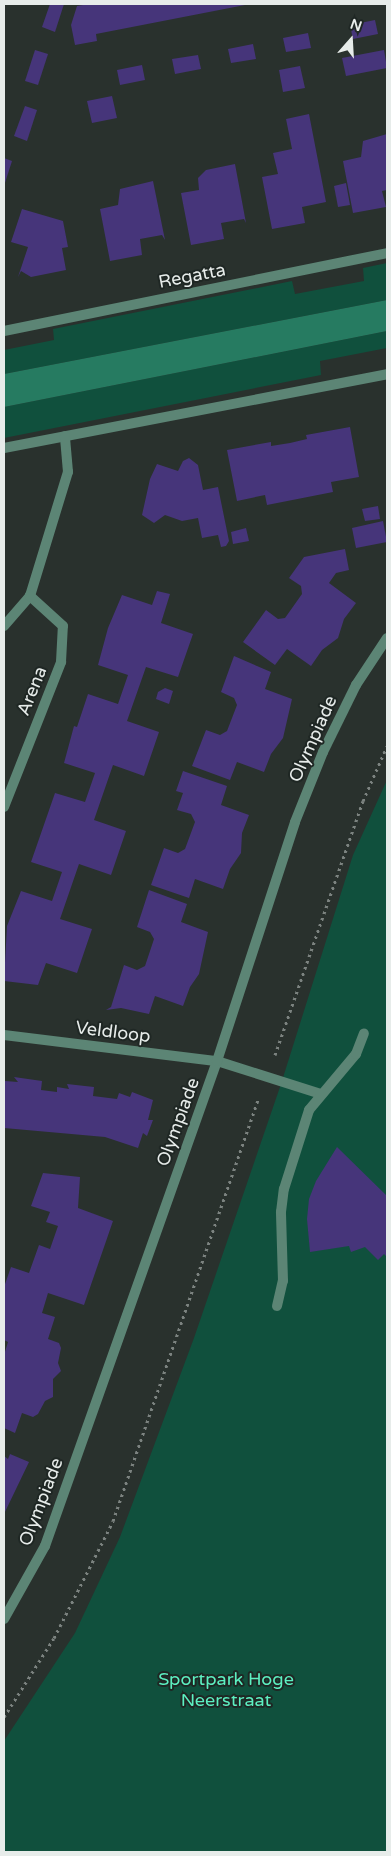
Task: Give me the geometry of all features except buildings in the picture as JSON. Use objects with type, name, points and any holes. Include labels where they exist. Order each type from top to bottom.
[{"type":"street","name":"Regatta","points":[[4,331],[387,254]]},
{"type":"street","points":[[4,448],[387,374]]},
{"type":"street","points":[[4,626],[30,596],[68,472],[65,436]]},
{"type":"street","name":"Arena","points":[[4,807],[61,662],[63,626],[30,596]]},
{"type":"street","name":"Olympiade","points":[[4,1619],[45,1546],[218,1061],[295,822],[323,752],[356,685],[387,638]]},
{"type":"street","points":[[277,1306],[283,1281],[281,1212],[284,1189],[309,1110],[356,1054],[364,1033]]},
{"type":"street","name":"Veldloop","points":[[4,1035],[218,1061],[321,1094]]},
{"type":"path","points":[[4,1717],[54,1638],[113,1521],[363,801],[387,746]]},
{"type":"green space","points":[[387,263],[387,300],[4,374],[4,350],[54,340],[53,329],[292,281],[295,294],[364,281],[363,268]]},
{"type":"green space","points":[[387,331],[387,348],[320,361],[321,375],[4,438],[4,407]]},
{"type":"green space","name":"Sportpark Hoge Neerstraat","points":[[387,780],[387,1852],[4,1852],[4,1741],[75,1633],[120,1537],[194,1338],[281,1084],[353,855]]},
{"type":"shaded area","points":[[387,300],[387,331],[4,407],[4,374]]}]
